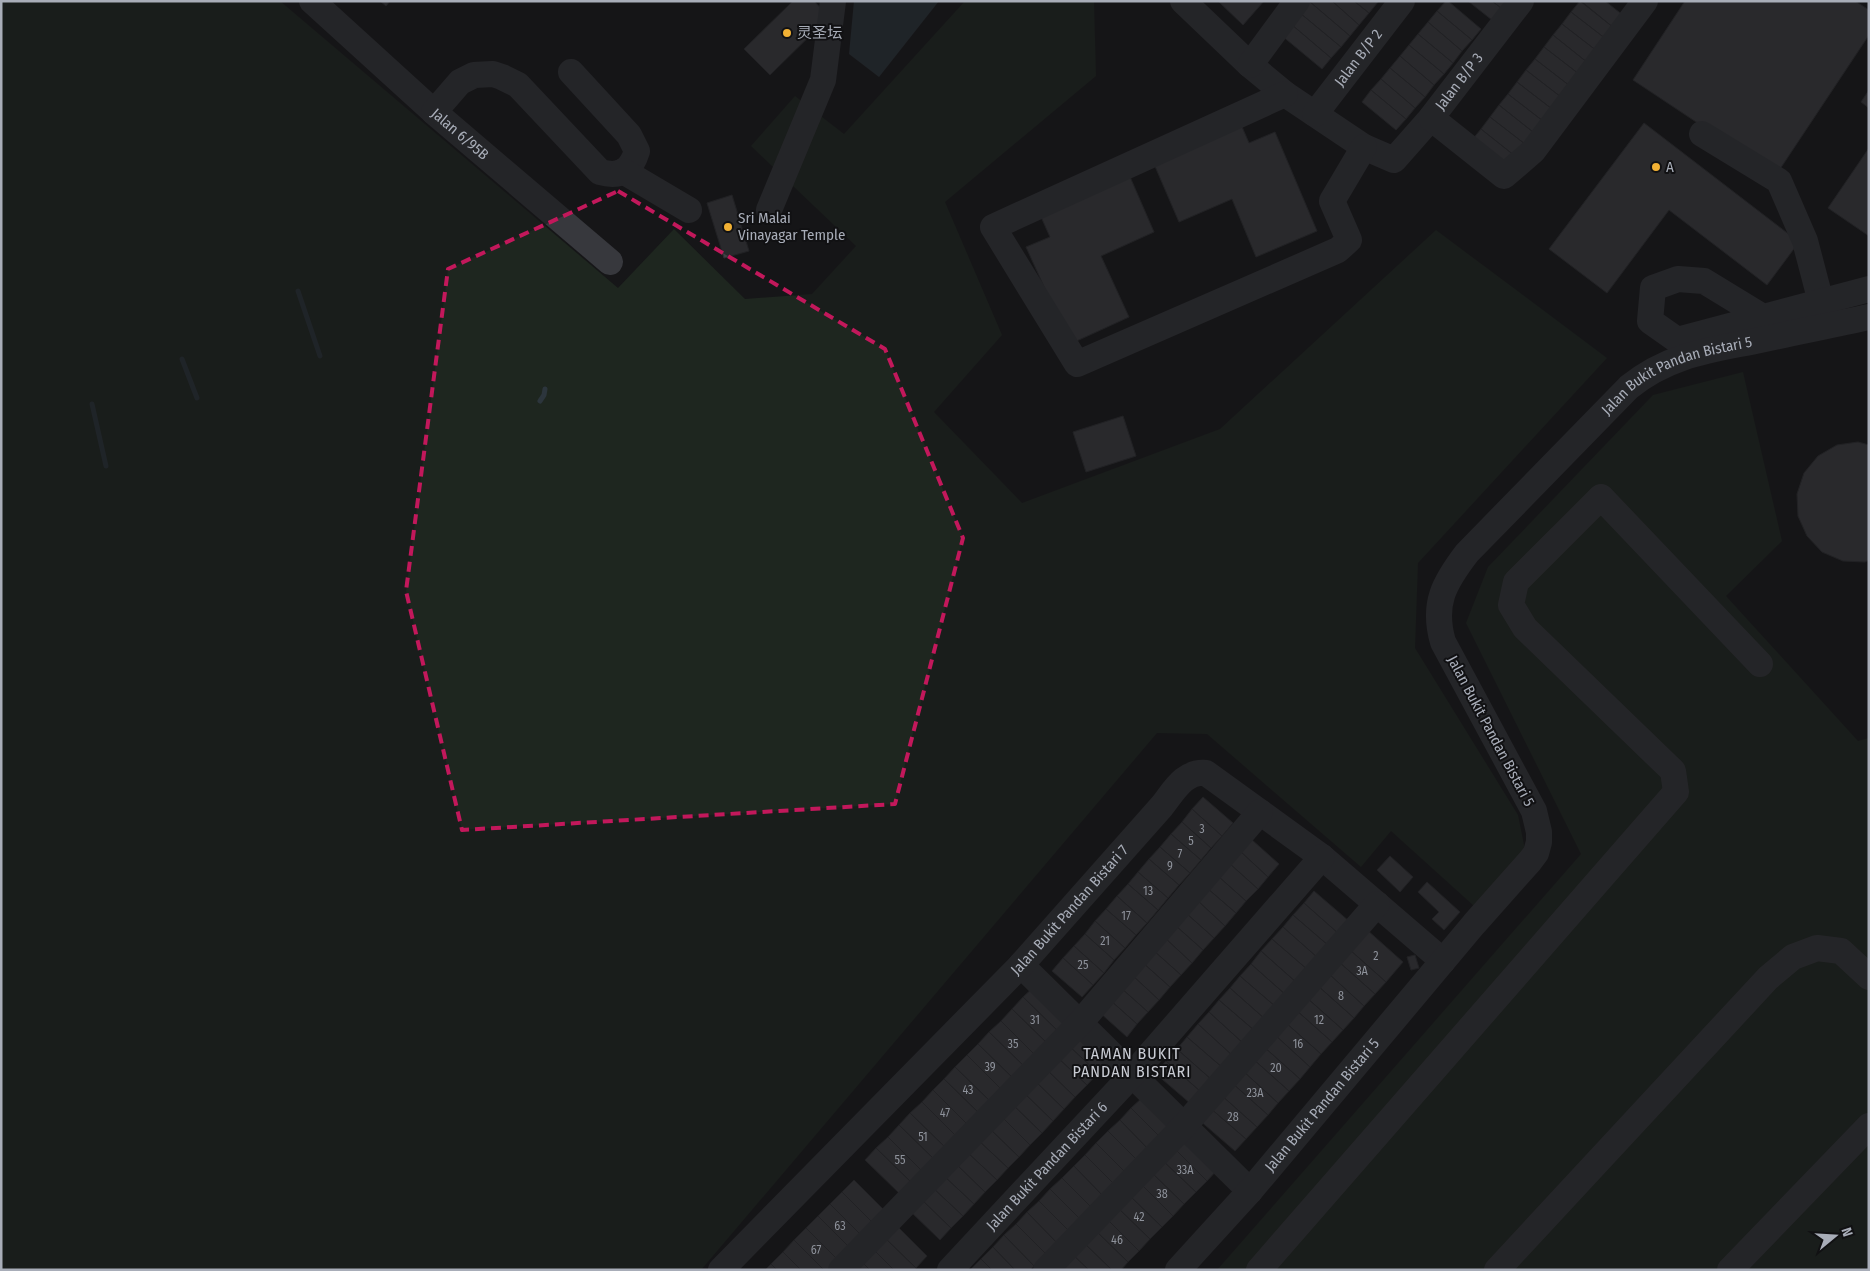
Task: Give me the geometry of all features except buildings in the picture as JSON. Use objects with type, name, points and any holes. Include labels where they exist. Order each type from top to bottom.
[{"type":"street","name":"Jalan 6/95B","points":[[312,1],[434,112],[610,262]]},
{"type":"street","points":[[769,210],[823,80],[833,1]]},
{"type":"street","points":[[1183,1],[1250,65],[1285,94],[1364,148],[1332,201],[1348,240],[1338,250],[1077,364],[993,227],[1285,94]]},
{"type":"street","points":[[1250,65],[1297,1]]},
{"type":"street","name":"Jalan B/P 2","points":[[1315,114],[1402,1]]},
{"type":"street","name":"Jalan B/P 3","points":[[1364,148],[1394,160],[1431,118],[1521,1]]},
{"type":"street","points":[[1431,118],[1504,176],[1533,151],[1645,1]]},
{"type":"street","points":[[434,112],[460,82],[474,75],[493,74],[518,85],[600,172],[610,175],[624,171],[633,164],[637,151],[629,135],[571,72]]},
{"type":"street","points":[[1702,134],[1779,181],[1805,242],[1821,302]]},
{"type":"street","points":[[624,171],[689,210]]},
{"type":"street","points":[[1764,317],[1869,289]]},
{"type":"street","name":"Jalan Bukit Pandan Bistari 5","points":[[1178,1270],[1250,1191],[1536,853],[1539,842],[1537,821],[1529,799],[1443,642],[1439,627],[1438,610],[1442,594],[1452,573],[1466,553],[1644,374],[1661,365],[1696,353],[1869,318]]},
{"type":"street","points":[[1259,1270],[1676,792],[1673,771],[1525,628],[1511,605],[1516,582],[1601,497],[1760,664]]},
{"type":"street","name":"Jalan Bukit Pandan Bistari 7","points":[[721,1270],[1021,965],[1186,777],[1198,772],[1206,773],[1322,857],[1443,961]]},
{"type":"street","points":[[841,1270],[1080,1023],[1260,812]]},
{"type":"street","name":"Jalan Bukit Pandan Bistari 6","points":[[950,1270],[1132,1075],[1322,857]]},
{"type":"street","points":[[1046,1270],[1184,1126],[1377,904]]},
{"type":"street","points":[[1498,1270],[1768,978],[1793,957],[1817,948],[1841,951],[1869,977]]},
{"type":"street","points":[[1021,965],[1250,1191]]},
{"type":"street","points":[[1730,1270],[1869,1126]]},
{"type":"highlighted area","points":[[618,191],[885,349],[963,538],[895,804],[462,830],[406,591],[448,269]]},
{"type":"shaded area","points":[[1,1],[280,1],[618,288],[674,229],[745,299],[812,294],[856,246],[751,146],[795,96],[844,134],[965,1],[1094,1],[1096,76],[945,202],[1002,335],[934,412],[1022,503],[1220,429],[1436,230],[1607,358],[1418,563],[1415,648],[1518,815],[1525,850],[1474,906],[1391,831],[1361,867],[1207,734],[1157,733],[701,1270],[1,1270]]},
{"type":"shaded area","points":[[854,1],[939,1],[879,77],[849,54]]},
{"type":"shaded area","points":[[1743,372],[1782,541],[1726,596],[1858,741],[1869,738],[1869,1270],[1217,1270],[1581,854],[1466,623],[1488,567],[1653,395]]},
{"type":"waterway","points":[[298,291],[320,356]]},
{"type":"waterway","points":[[182,359],[197,398]]},
{"type":"waterway","points":[[540,401],[545,389]]},
{"type":"waterway","points":[[92,404],[106,466]]},
{"type":"place","name":"灵圣坛","points":[[787,33]]},
{"type":"place","name":"A","points":[[1656,167]]},
{"type":"place","name":"Sri Malai Vinayagar Temple","points":[[728,227]]},
{"type":"district","name":"TAMAN BUKIT PANDAN BISTARI","points":[[1132,1062]]}]
